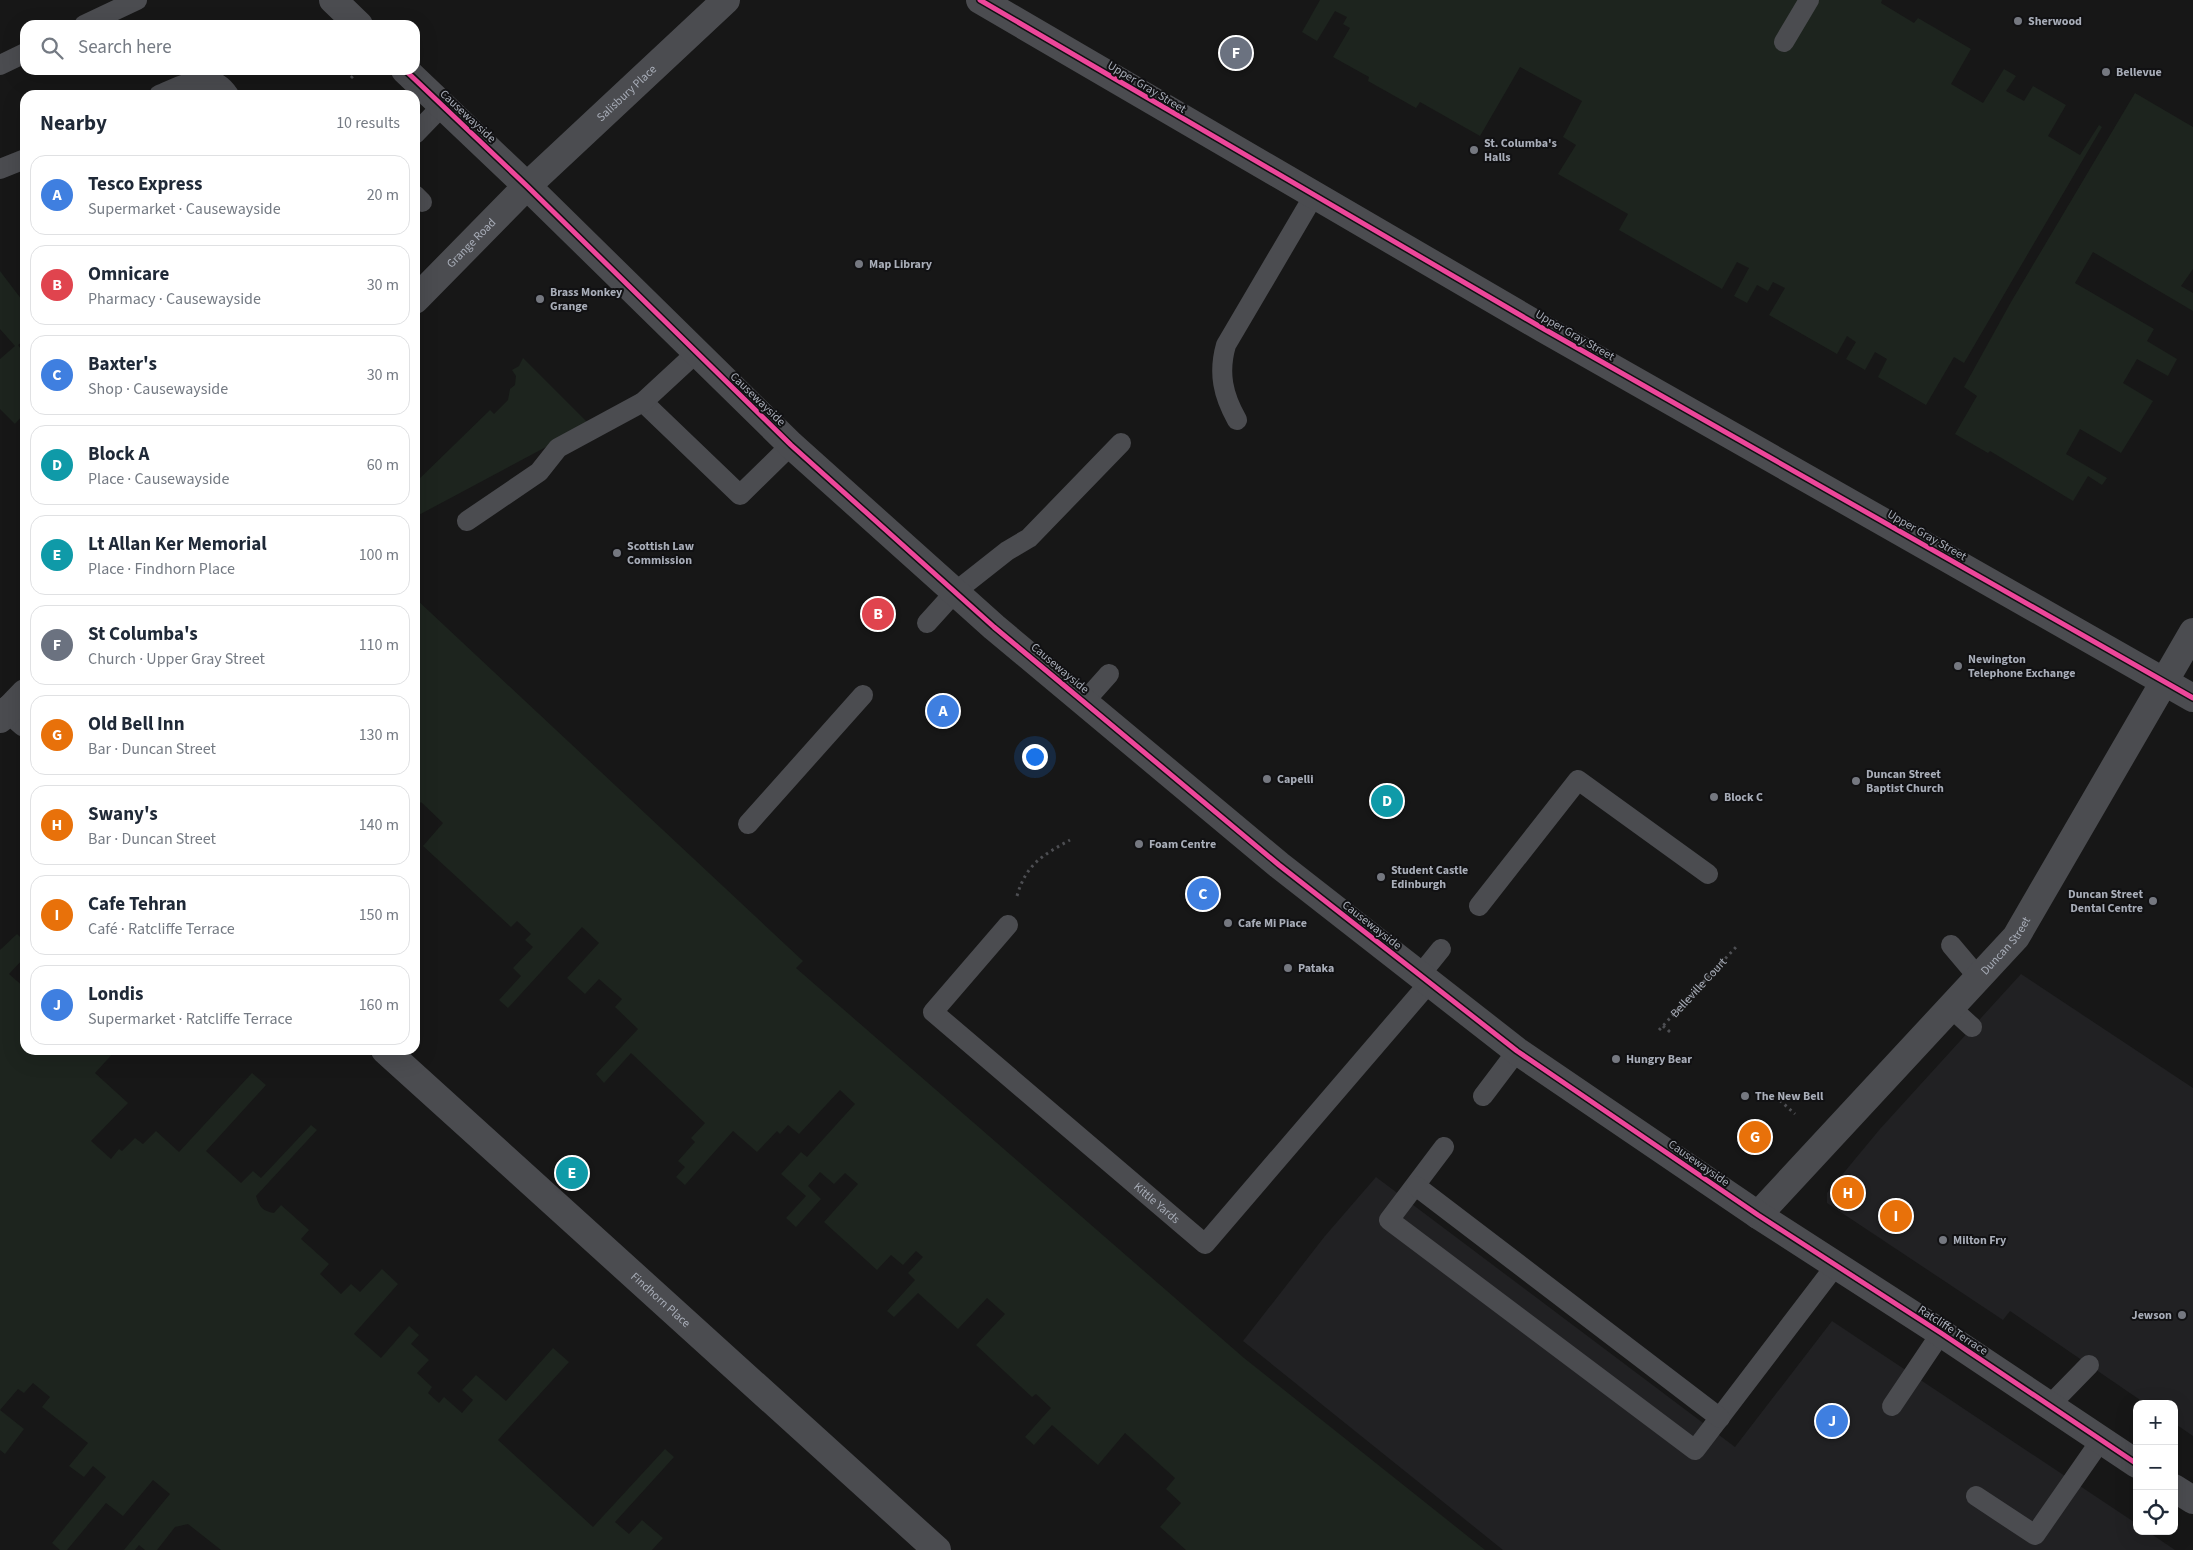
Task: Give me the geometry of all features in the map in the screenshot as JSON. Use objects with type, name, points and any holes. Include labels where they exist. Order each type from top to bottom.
[{"type":"street","points":[[332,0],[354,20]]},
{"type":"street","name":"Salisbury Place","points":[[527,186],[726,0]]},
{"type":"street","name":"Upper Gray Street","points":[[980,0],[1313,197],[2193,698]]},
{"type":"street","name":"Causewayside","points":[[410,75],[527,186],[790,445],[955,592],[1084,702],[1279,865],[1517,1051],[1758,1215]]},
{"type":"street","name":"Grange Road","points":[[420,295],[527,186]]},
{"type":"street","name":"Duncan Street","points":[[1758,1215],[2016,937],[2193,632]]},
{"type":"street","name":"Findhorn Place","points":[[392,1055],[937,1550]]},
{"type":"street","name":"Ratcliffe Terrace","points":[[1758,1215],[1941,1333],[2133,1461]]},
{"type":"street","points":[[2177,1490],[2193,1500]]},
{"type":"lane","points":[[95,20],[137,0]]},
{"type":"lane","points":[[1784,42],[1809,0]]},
{"type":"lane","points":[[0,65],[20,55]]},
{"type":"lane","points":[[170,90],[198,78],[219,84],[224,90]]},
{"type":"lane","points":[[420,129],[443,105]]},
{"type":"lane","points":[[0,169],[20,161]]},
{"type":"lane","points":[[1237,420],[1230,407],[1222,381],[1222,357],[1226,345],[1313,197]]},
{"type":"lane","points":[[467,521],[539,472],[558,448],[643,402],[696,353]]},
{"type":"lane","points":[[643,402],[740,495],[790,445]]},
{"type":"lane","points":[[926,623],[955,592],[1007,551],[1029,538],[1121,443]]},
{"type":"lane","points":[[1084,702],[1109,674]]},
{"type":"lane","points":[[748,824],[863,695]]},
{"type":"lane","points":[[1479,906],[1578,780],[1708,874]]},
{"type":"lane","name":"Kittle Yards","points":[[1008,925],[933,1012],[1205,1244],[1424,979]]},
{"type":"lane","points":[[1952,945],[1978,977]]},
{"type":"lane","points":[[1424,979],[1441,949]]},
{"type":"lane","points":[[1950,1007],[1972,1028]]},
{"type":"lane","points":[[1483,1096],[1517,1051]]},
{"type":"lane","points":[[1444,1148],[1389,1220],[1695,1450],[1836,1265]]},
{"type":"lane","points":[[1416,1186],[1720,1418]]},
{"type":"lane","points":[[1892,1406],[1941,1333]]},
{"type":"lane","points":[[2049,1406],[2089,1365]]},
{"type":"lane","points":[[1976,1496],[2035,1535],[2101,1440]]},
{"type":"path","points":[[351,78],[354,75]]},
{"type":"path","points":[[1008,925],[1022,878],[1041,856],[1070,840]]},
{"type":"path","points":[[1663,1026],[1669,1031],[1666,1033]]},
{"type":"path","points":[[1776,1096],[1795,1114]]},
{"type":"shaded area","points":[[1320,0],[1882,0],[1881,3],[1914,23],[1918,18],[1971,49],[1951,84],[1983,103],[2004,69],[2016,76],[2006,91],[2024,101],[2033,86],[2066,105],[2048,136],[2080,155],[2099,125],[2102,127],[1964,363],[1954,357],[1926,405],[1878,377],[1887,359],[1875,352],[1865,370],[1846,359],[1856,342],[1847,336],[1837,354],[1769,315],[1785,288],[1773,282],[1768,291],[1757,285],[1747,303],[1734,296],[1749,268],[1737,262],[1722,289],[1619,230],[1628,214],[1558,174],[1576,145],[1563,137],[1582,101],[1520,67],[1480,136],[1420,102],[1416,108],[1368,81],[1369,77],[1333,57],[1350,28],[1343,24],[1347,17],[1335,11],[1317,41],[1302,32]]},
{"type":"shaded area","points":[[2135,93],[2193,127],[2193,269],[2181,286],[2193,293],[2193,311],[2093,252],[2075,283],[2154,329],[2147,341],[2177,359],[2168,376],[2137,359],[2123,383],[2153,401],[2121,453],[2080,429],[2066,454],[2107,478],[2102,485],[2088,476],[2073,501],[1990,451],[1988,453],[1955,434],[1977,396],[1964,387],[2011,302]]},
{"type":"shaded area","points":[[0,271],[20,297],[20,344],[18,345],[20,348],[20,418],[15,424],[0,409],[0,359],[15,346],[0,329]]},
{"type":"shaded area","points":[[523,358],[589,424],[420,514],[420,478],[490,410],[494,414],[508,400],[510,389],[515,385],[516,376],[512,370],[519,366]]},
{"type":"shaded area","points":[[420,603],[803,961],[796,968],[1244,1358],[1485,1550],[1186,1550],[1160,1527],[1181,1503],[1166,1489],[1175,1478],[1125,1433],[1098,1465],[1052,1425],[1034,1445],[1025,1437],[1051,1408],[1036,1394],[1032,1397],[976,1345],[1005,1314],[987,1298],[958,1329],[918,1293],[894,1317],[887,1311],[915,1280],[908,1273],[923,1257],[916,1251],[903,1265],[891,1255],[877,1270],[824,1222],[858,1184],[845,1173],[834,1184],[820,1172],[808,1186],[821,1199],[796,1227],[786,1218],[806,1196],[781,1174],[801,1152],[807,1157],[855,1104],[840,1090],[799,1134],[788,1125],[780,1134],[777,1131],[757,1152],[733,1131],[685,1185],[676,1177],[685,1167],[678,1161],[695,1142],[691,1138],[705,1123],[631,1053],[604,1083],[596,1074],[638,1029],[615,1007],[622,999],[599,979],[585,994],[567,978],[599,943],[582,927],[508,1008],[499,1000],[521,976],[513,968],[533,947],[525,940],[531,934],[517,921],[511,927],[423,846],[443,823],[421,802]]},
{"type":"shaded area","points":[[17,934],[20,937],[20,962],[9,974],[20,984],[20,1055],[111,1055],[95,1073],[128,1103],[91,1141],[111,1159],[119,1149],[122,1151],[135,1138],[143,1144],[156,1131],[179,1152],[252,1073],[266,1085],[206,1151],[241,1183],[253,1171],[261,1178],[311,1125],[317,1130],[256,1196],[264,1210],[274,1213],[281,1205],[309,1230],[301,1239],[329,1264],[320,1274],[341,1294],[351,1284],[360,1292],[382,1269],[398,1284],[354,1334],[381,1358],[409,1326],[419,1335],[411,1344],[429,1360],[417,1373],[432,1387],[428,1393],[439,1403],[444,1397],[462,1413],[473,1400],[462,1390],[476,1375],[506,1401],[553,1348],[569,1362],[498,1440],[593,1527],[665,1449],[674,1457],[615,1522],[629,1534],[642,1520],[663,1538],[652,1550],[221,1550],[188,1524],[175,1527],[157,1550],[145,1550],[139,1545],[135,1550],[124,1550],[170,1494],[153,1480],[123,1516],[106,1503],[67,1550],[60,1550],[52,1543],[106,1477],[93,1466],[84,1477],[69,1466],[88,1443],[42,1407],[50,1397],[33,1383],[24,1393],[18,1389],[0,1410],[0,950]]},
{"type":"shaded area","points":[[2021,974],[2193,1088],[2193,1436],[2178,1426],[2178,1400],[2140,1400],[2010,1311],[2003,1320],[1827,1203],[1827,1193],[1880,1129]]},
{"type":"shaded area","points":[[1376,1177],[1735,1447],[1832,1321],[2133,1521],[2133,1535],[2153,1535],[2175,1550],[1503,1550],[1243,1341],[1325,1236]]},
{"type":"shaded area","points":[[0,1410],[24,1429],[5,1454],[0,1450]]},
{"type":"cycle path","points":[[980,0],[1544,329],[2193,698]]},
{"type":"cycle path","points":[[410,75],[527,186],[791,445],[994,627],[1279,865],[1517,1051],[1758,1215],[1941,1333],[2133,1461]]},
{"type":"place","name":"Sherwood","points":[[2018,21]]},
{"type":"place","name":"St Columba's","points":[[1236,53]]},
{"type":"place","name":"Bellevue","points":[[2106,72]]},
{"type":"place","name":"St. Columba's Halls","points":[[1474,150]]},
{"type":"place","name":"Map Library","points":[[859,264]]},
{"type":"place","name":"Brass Monkey Grange","points":[[540,299]]},
{"type":"place","name":"Scottish Law Commission","points":[[617,553]]},
{"type":"place","name":"Omnicare","points":[[878,614]]},
{"type":"place","name":"Newington Telephone Exchange","points":[[1958,666]]},
{"type":"place","name":"Tesco Express","points":[[943,711]]},
{"type":"place","name":"Capelli","points":[[1267,779]]},
{"type":"place","name":"Duncan Street Baptist Church","points":[[1856,781]]},
{"type":"place","name":"Block C","points":[[1714,797]]},
{"type":"place","name":"Block A","points":[[1387,801]]},
{"type":"place","name":"Foam Centre","points":[[1139,844]]},
{"type":"place","name":"Student Castle Edinburgh","points":[[1381,877]]},
{"type":"place","name":"Baxter's","points":[[1203,894]]},
{"type":"place","name":"Duncan Street Dental Centre","points":[[2153,901]]},
{"type":"place","name":"Cafe Mi Piace","points":[[1228,923]]},
{"type":"place","name":"Pataka","points":[[1288,968]]},
{"type":"place","name":"Hungry Bear","points":[[1616,1059]]},
{"type":"place","name":"The New Bell","points":[[1745,1096]]},
{"type":"place","name":"Old Bell Inn","points":[[1755,1137]]},
{"type":"place","name":"Lt Allan Ker Memorial","points":[[572,1173]]},
{"type":"place","name":"Swany's","points":[[1848,1193]]},
{"type":"place","name":"Cafe Tehran","points":[[1896,1216]]},
{"type":"place","name":"Milton Fry","points":[[1943,1240]]},
{"type":"place","name":"Jewson","points":[[2182,1315]]},
{"type":"place","name":"Londis","points":[[1832,1421]]}]
